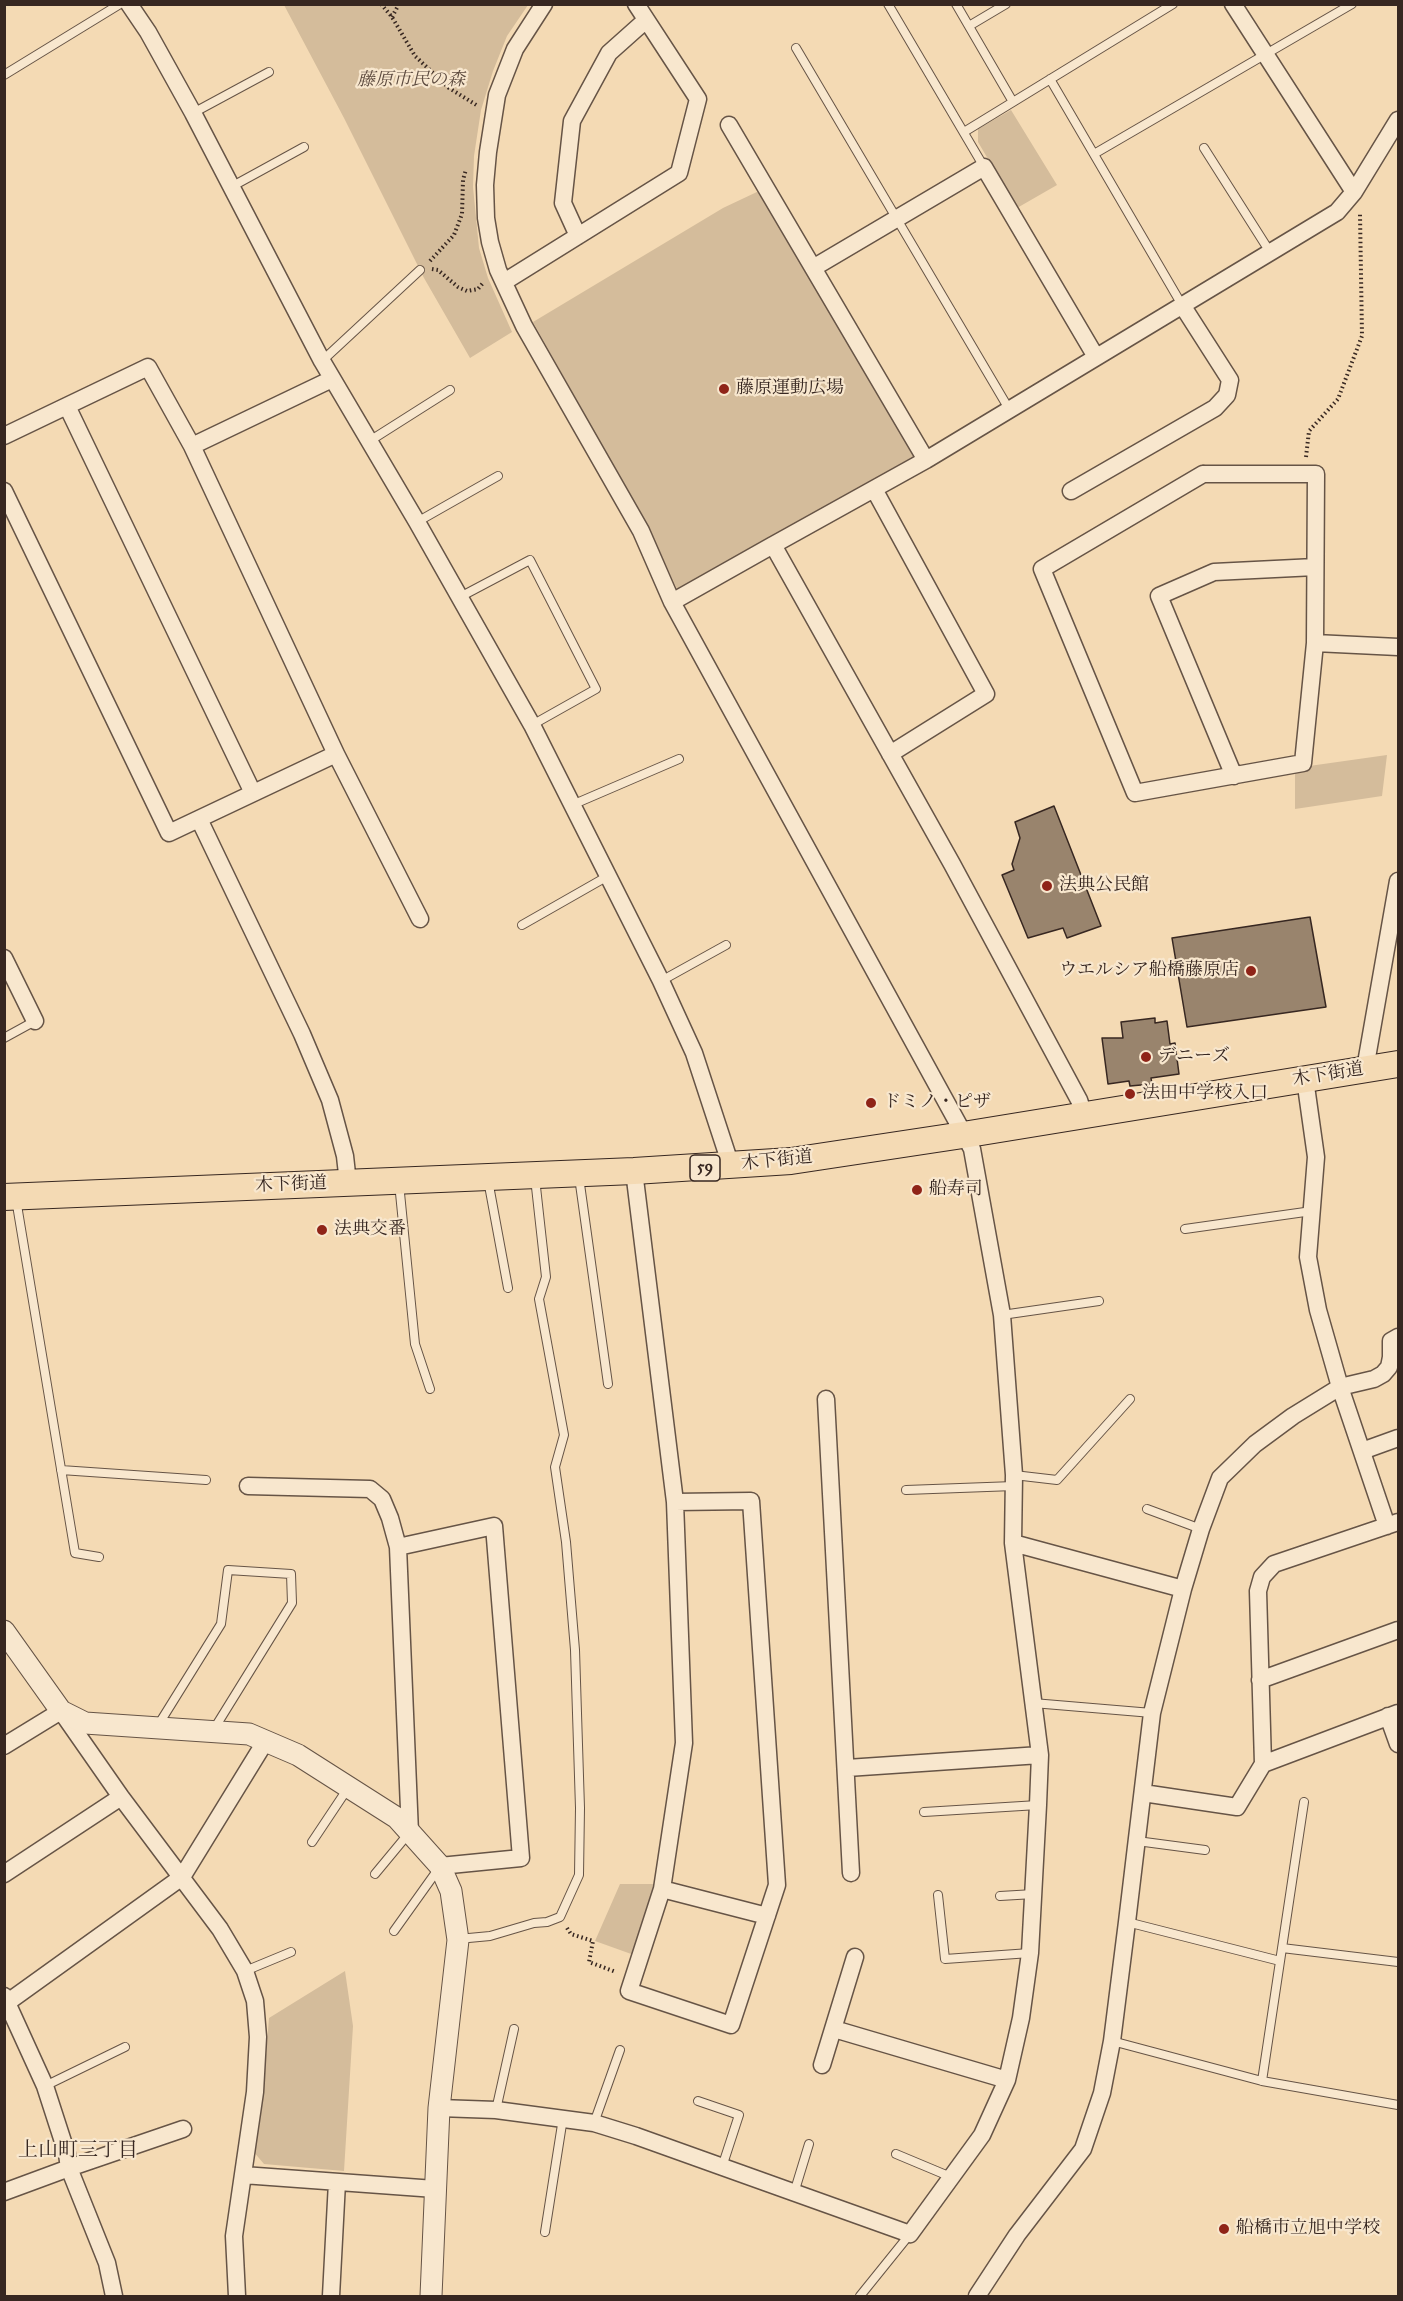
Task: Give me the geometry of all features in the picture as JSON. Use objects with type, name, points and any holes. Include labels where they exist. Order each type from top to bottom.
[{"type":"main road","name":"木下街道","points":[[10,1196],[634,1171],[791,1161],[1398,1064]]},
{"type":"street","points":[[439,2108],[496,2110],[594,2123],[910,2234],[982,2135],[1007,2080],[1021,2018],[1030,1953],[1034,1894],[1040,1755],[1013,1543],[1014,1481],[1002,1315],[972,1149],[672,602],[641,531],[496,280],[486,218],[485,185],[491,124],[497,95],[508,62],[528,26],[544,4]]},
{"type":"street","points":[[496,280],[578,236],[679,173],[698,99],[636,4]]},
{"type":"street","points":[[1233,4],[1357,188]]},
{"type":"street","points":[[128,5],[148,32],[193,113],[332,379],[417,522],[532,725],[661,981],[694,1053],[731,1166]]},
{"type":"street","points":[[578,236],[563,203],[572,121],[609,53],[646,20]]},
{"type":"street","points":[[672,602],[926,460],[1337,212],[1357,188],[1398,120]]},
{"type":"street","points":[[729,125],[926,460]]},
{"type":"street","points":[[813,268],[984,168],[1096,357]]},
{"type":"street","points":[[1071,491],[1215,408],[1227,395],[1230,380],[1182,305]]},
{"type":"street","points":[[4,436],[148,367],[192,446],[336,754],[420,919]]},
{"type":"street","points":[[192,446],[332,379]]},
{"type":"street","points":[[67,406],[253,793]]},
{"type":"street","points":[[1203,474],[1316,474],[1315,567],[1315,643],[1303,763],[1136,793],[1042,569],[1203,474]]},
{"type":"street","points":[[874,489],[986,694],[890,754]]},
{"type":"street","points":[[4,491],[169,833],[336,754]]},
{"type":"street","points":[[773,545],[958,874],[1073,1089],[1084,1115]]},
{"type":"street","points":[[1234,776],[1159,596],[1214,572],[1315,567]]},
{"type":"street","points":[[1315,643],[1398,647]]},
{"type":"street","points":[[199,819],[302,1034],[330,1100],[345,1155],[348,1183]]},
{"type":"street","points":[[1365,1069],[1398,881]]},
{"type":"street","points":[[4,958],[35,1021]]},
{"type":"street","points":[[1143,1793],[1237,1807],[1263,1764],[1258,1591],[1262,1577],[1274,1564],[1393,1524],[1362,1451],[1340,1387],[1318,1310],[1308,1257],[1316,1157],[1305,1079]]},
{"type":"street","points":[[634,1171],[675,1502],[684,1743],[662,1889],[629,1991],[731,2025],[777,1885],[751,1501],[675,1502]]},
{"type":"street","points":[[977,2296],[1017,2235],[1083,2149],[1102,2093],[1112,2041],[1152,1713],[1183,1589],[1201,1529],[1220,1478],[1255,1444],[1293,1416],[1340,1387],[1374,1380],[1383,1374],[1389,1367],[1391,1341],[1398,1337]]},
{"type":"street","points":[[826,1399],[851,1873]]},
{"type":"street","points":[[1362,1451],[1398,1438]]},
{"type":"street","points":[[248,1486],[370,1490],[382,1499],[398,1547],[410,1833]]},
{"type":"street","points":[[398,1547],[494,1526],[521,1858],[440,1866]]},
{"type":"street","points":[[1013,1543],[1183,1589]]},
{"type":"street","points":[[1260,1680],[1398,1630]]},
{"type":"street","points":[[4,1631],[121,1797],[220,1929],[245,1971],[255,2001],[258,2037],[255,2092],[234,2236],[237,2296]]},
{"type":"street","points":[[61,1711],[85,1723],[249,1734],[298,1755],[397,1818],[440,1866],[451,1891],[458,1940],[439,2108],[431,2296]]},
{"type":"street","points":[[4,1746],[61,1711]]},
{"type":"street","points":[[1263,1764],[1393,1714],[1398,1744]]},
{"type":"street","points":[[114,2296],[107,2263],[69,2168],[67,2154],[45,2085],[6,1999],[182,1877],[265,1742]]},
{"type":"street","points":[[847,1768],[1040,1755]]},
{"type":"street","points":[[4,1874],[121,1797]]},
{"type":"street","points":[[662,1889],[767,1916]]},
{"type":"street","points":[[822,2065],[855,1957]]},
{"type":"street","points":[[834,2029],[1007,2080]]},
{"type":"street","points":[[4,2192],[183,2129]]},
{"type":"street","points":[[243,2175],[435,2189]]},
{"type":"street","points":[[331,2296],[337,2182]]},
{"type":"lane","points":[[888,4],[984,168]]},
{"type":"lane","points":[[956,4],[1013,102]]},
{"type":"lane","points":[[969,26],[1006,4]]},
{"type":"lane","points":[[964,132],[1173,4]]},
{"type":"lane","points":[[1094,154],[1352,4]]},
{"type":"lane","points":[[4,75],[128,5]]},
{"type":"lane","points":[[796,48],[1009,409]]},
{"type":"lane","points":[[193,113],[269,72]]},
{"type":"lane","points":[[1050,79],[1182,305]]},
{"type":"lane","points":[[231,187],[304,147]]},
{"type":"lane","points":[[1204,148],[1270,252]]},
{"type":"lane","points":[[322,361],[420,270]]},
{"type":"lane","points":[[368,442],[450,390]]},
{"type":"lane","points":[[417,522],[498,476]]},
{"type":"lane","points":[[460,597],[530,560],[596,689],[532,725]]},
{"type":"lane","points":[[572,805],[679,759]]},
{"type":"lane","points":[[522,925],[608,876]]},
{"type":"lane","points":[[661,981],[726,945]]},
{"type":"lane","points":[[4,1038],[35,1021]]},
{"type":"lane","points":[[578,1173],[608,1384]]},
{"type":"lane","points":[[458,1940],[490,1936],[560,1917],[579,1875],[575,1650],[567,1542],[555,1467],[564,1435],[539,1299],[546,1277],[535,1174]]},
{"type":"lane","points":[[488,1177],[508,1288]]},
{"type":"lane","points":[[399,1181],[415,1344],[430,1389]]},
{"type":"lane","points":[[10,1196],[75,1553],[99,1557]]},
{"type":"lane","points":[[1185,1228],[1312,1211]]},
{"type":"lane","points":[[1002,1315],[1099,1301]]},
{"type":"lane","points":[[906,1490],[1014,1481],[1057,1480],[1131,1399]]},
{"type":"lane","points":[[61,1470],[206,1480]]},
{"type":"lane","points":[[1147,1509],[1201,1529]]},
{"type":"lane","points":[[157,1727],[221,1624],[228,1570],[291,1574],[292,1603],[212,1732]]},
{"type":"lane","points":[[1033,1704],[1152,1713]]},
{"type":"lane","points":[[312,1842],[348,1788]]},
{"type":"lane","points":[[1262,2080],[1304,1802]]},
{"type":"lane","points":[[924,1812],[1038,1805]]},
{"type":"lane","points":[[375,1874],[410,1833]]},
{"type":"lane","points":[[1137,1840],[1205,1850]]},
{"type":"lane","points":[[394,1931],[440,1866]]},
{"type":"lane","points":[[1000,1896],[1034,1894]]},
{"type":"lane","points":[[938,1895],[945,1959],[1030,1953]]},
{"type":"lane","points":[[1127,1922],[1280,1960]]},
{"type":"lane","points":[[1282,1948],[1398,1962]]},
{"type":"lane","points":[[245,1971],[291,1952]]},
{"type":"lane","points":[[496,2110],[514,2029]]},
{"type":"lane","points":[[1112,2041],[1262,2080],[1398,2104]]},
{"type":"lane","points":[[45,2085],[125,2047]]},
{"type":"lane","points":[[594,2123],[620,2050]]},
{"type":"lane","points":[[698,2101],[739,2115],[722,2167]]},
{"type":"lane","points":[[545,2232],[563,2118]]},
{"type":"lane","points":[[794,2193],[809,2144]]},
{"type":"lane","points":[[896,2154],[951,2177]]},
{"type":"lane","points":[[860,2296],[910,2234]]},
{"type":"path","points":[[381,4],[392,16],[415,56],[449,88],[486,111]]},
{"type":"path","points":[[392,16],[399,4]]},
{"type":"path","points":[[420,270],[454,236],[462,214],[463,180],[470,163]]},
{"type":"path","points":[[1304,474],[1309,431],[1338,399],[1362,336],[1357,188]]},
{"type":"path","points":[[420,270],[438,270],[458,287],[467,291],[478,289],[496,280]]},
{"type":"path","points":[[560,1917],[571,1934],[594,1941],[589,1962],[616,1972],[614,1987],[629,1991]]},
{"type":"green space","name":"藤原市民の森","points":[[284,5],[528,5],[507,36],[493,71],[481,110],[474,156],[473,187],[479,248],[488,278],[512,332],[470,358],[424,278],[344,118]]},
{"type":"green space","points":[[1011,110],[1057,185],[1017,208],[978,142],[978,129]]},
{"type":"green space","name":"藤原運動広場","points":[[759,191],[916,456],[677,589],[650,531],[533,322],[723,208]]},
{"type":"green space","points":[[1387,755],[1382,796],[1295,809],[1295,768]]},
{"type":"green space","points":[[620,1884],[658,1884],[634,1955],[595,1941]]},
{"type":"green space","points":[[345,1971],[353,2026],[344,2171],[264,2164],[253,2151],[263,2092],[269,2018]]},
{"type":"building","points":[[1054,806],[1101,926],[1067,938],[1063,928],[1028,938],[1002,875],[1014,870],[1012,864],[1020,838],[1015,822]]},
{"type":"building","points":[[1310,917],[1326,1007],[1187,1027],[1172,938]]},
{"type":"building","points":[[1155,1018],[1155,1023],[1167,1021],[1170,1044],[1175,1043],[1179,1074],[1151,1078],[1152,1084],[1130,1086],[1129,1081],[1108,1084],[1102,1038],[1123,1038],[1121,1022]]},
{"type":"place","name":"藤原運動広場","points":[[724,389]]},
{"type":"place","name":"法典公民館","points":[[1047,886]]},
{"type":"place","name":"ウエルシア船橋藤原店","points":[[1251,971]]},
{"type":"place","name":"デニーズ","points":[[1146,1057]]},
{"type":"place","name":"法田中学校入口","points":[[1130,1094]]},
{"type":"place","name":"ドミノ・ピザ","points":[[871,1103]]},
{"type":"place","name":"船寿司","points":[[917,1190]]},
{"type":"place","name":"法典交番","points":[[322,1230]]},
{"type":"place","name":"船橋市立旭中学校","points":[[1224,2229]]},
{"type":"district","name":"上山町三丁目","points":[[78,2151]]}]
